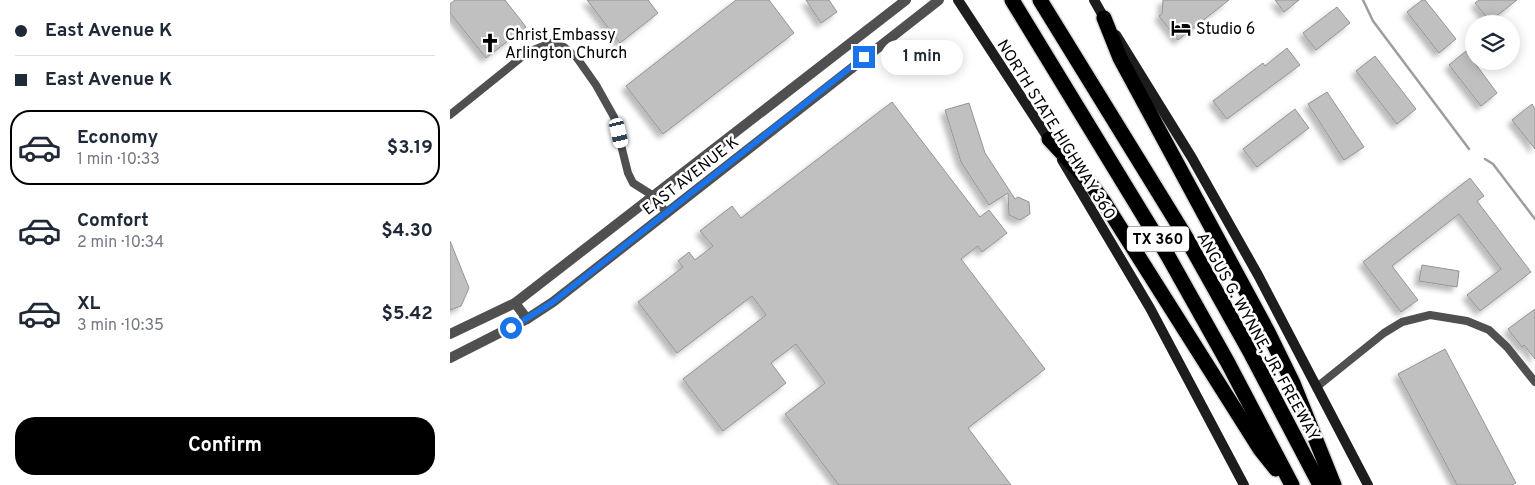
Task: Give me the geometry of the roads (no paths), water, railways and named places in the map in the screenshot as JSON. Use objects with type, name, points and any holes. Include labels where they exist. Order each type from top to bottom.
[{"type":"highway","name":"TX 360","points":[[1012,0],[1168,256],[1224,354],[1290,485]]},
{"type":"highway","name":"ANGUS G. WYNNE, JR. FREEWAY","points":[[1040,0],[1184,234],[1249,350],[1320,485]]},
{"type":"highway","points":[[1104,18],[1120,58],[1268,332],[1297,391],[1334,485]]},
{"type":"highway","points":[[1049,139],[1090,183],[1104,202],[1260,449],[1290,485]]},
{"type":"main road","name":"NORTH STATE HIGHWAY 360","points":[[958,0],[1049,139],[1150,308],[1244,485]]},
{"type":"main road","points":[[1094,0],[1104,18],[1129,53],[1192,158],[1318,386],[1368,485]]},
{"type":"street","name":"EAST AVENUE K","points":[[450,334],[515,304],[652,195],[906,0]]},
{"type":"street","name":"EAST AVENUE K","points":[[450,358],[527,319],[553,302],[939,0]]},
{"type":"street","points":[[865,31],[877,47]]},
{"type":"street","points":[[450,115],[528,52],[551,43],[564,46],[577,58],[596,85],[614,117],[628,173],[633,183],[652,195],[666,212]]},
{"type":"street","points":[[515,304],[527,319]]},
{"type":"street","points":[[1318,386],[1384,333],[1402,322],[1430,315],[1467,321],[1489,330],[1507,347],[1535,382]]},
{"type":"waterway","points":[[1363,0],[1373,21],[1469,149]]},
{"type":"waterway","points":[[1485,159],[1493,164],[1535,219]]},
{"type":"place","name":"Studio 6","points":[[1181,28]]},
{"type":"place","name":"Christ Embassy Arlington Church","points":[[490,43]]}]
